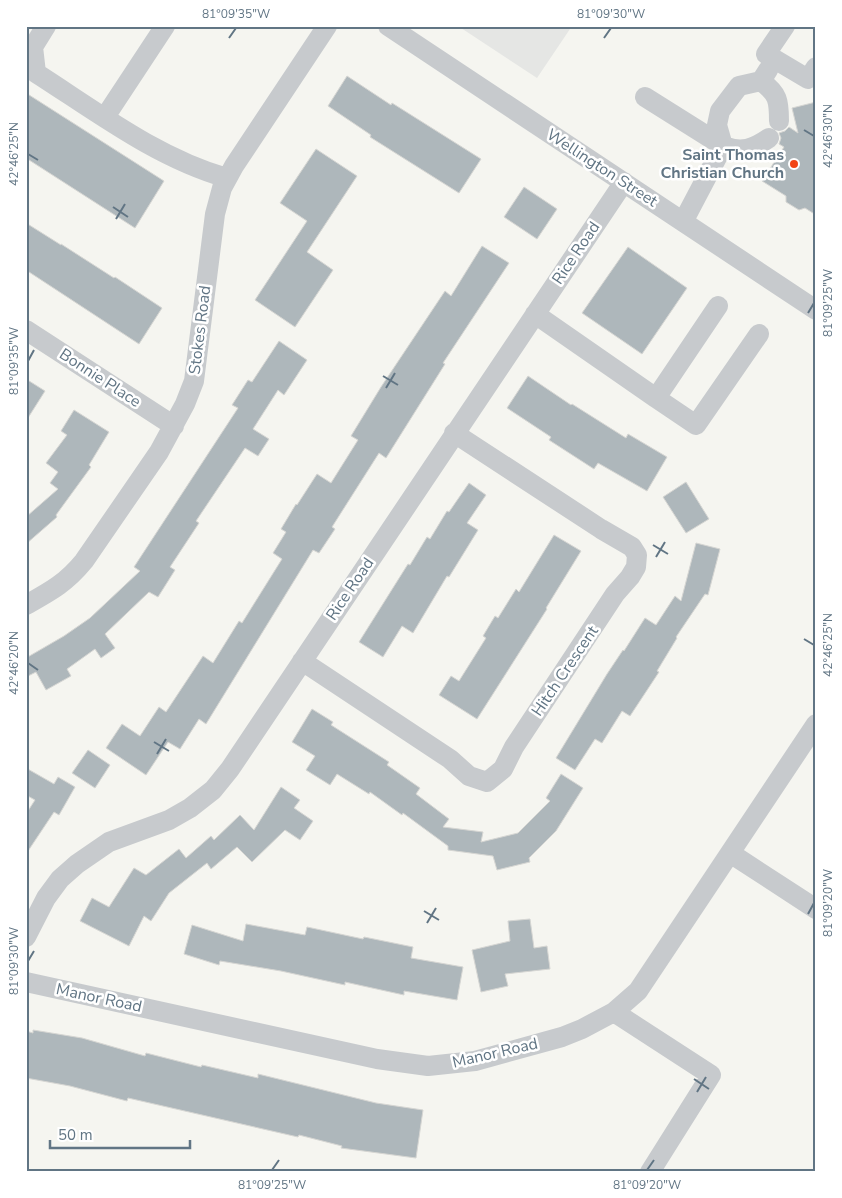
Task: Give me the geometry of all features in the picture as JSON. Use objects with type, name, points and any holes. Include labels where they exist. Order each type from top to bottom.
[{"type":"street","points":[[46,26],[33,47],[36,73],[151,147],[204,172],[227,178]]},
{"type":"street","points":[[105,117],[165,26]]},
{"type":"street","name":"Stokes Road","points":[[26,605],[55,590],[84,561],[159,452],[174,426],[194,381],[215,214],[222,188],[327,26]]},
{"type":"street","name":"Wellington Street","points":[[388,26],[816,310]]},
{"type":"street","points":[[784,26],[766,54],[808,79],[816,67]]},
{"type":"street","points":[[683,222],[723,146],[717,125],[720,111],[739,86],[761,81],[776,59]]},
{"type":"street","points":[[761,81],[774,91],[779,103],[779,121]]},
{"type":"street","points":[[645,97],[723,146],[734,150],[746,150],[757,147],[769,138]]},
{"type":"street","name":"Rice Road","points":[[26,938],[46,898],[60,879],[77,864],[109,842],[170,820],[190,808],[213,790],[230,769],[624,182]]},
{"type":"street","points":[[656,398],[718,306]]},
{"type":"street","points":[[535,314],[696,425],[759,334]]},
{"type":"street","name":"Bonnie Place","points":[[26,330],[174,426]]},
{"type":"street","name":"Hitch Crescent","points":[[302,661],[450,759],[469,776],[487,782],[503,769],[514,747],[615,594],[630,577],[636,567],[637,555],[632,547],[601,530],[454,433]]},
{"type":"street","name":"Manor Road","points":[[26,982],[377,1059],[428,1066],[475,1061],[540,1043],[582,1029],[614,1012],[638,991],[816,724]]},
{"type":"street","points":[[730,853],[816,909]]},
{"type":"street","points":[[614,1012],[711,1075],[650,1172]]},
{"type":"shaded area","points":[[458,26],[572,26],[537,78]]},
{"type":"building","points":[[347,76],[481,159],[459,193],[370,137],[371,135],[328,106]]},
{"type":"building","points":[[26,93],[164,181],[135,228],[26,158]]},
{"type":"building","name":"Saint Thomas Christian Church","points":[[816,102],[816,215],[805,208],[799,210],[786,202],[786,196],[762,181],[784,147],[779,144],[781,138],[779,133],[789,127],[798,133],[792,108]]},
{"type":"building","points":[[316,149],[357,176],[307,252],[333,270],[295,327],[255,300],[307,221],[280,203]]},
{"type":"building","points":[[524,187],[557,209],[537,239],[504,217]]},
{"type":"building","points":[[26,223],[162,308],[139,344],[26,270]]},
{"type":"building","points":[[482,246],[509,263],[443,363],[445,364],[386,458],[379,453],[332,527],[335,529],[319,553],[313,550],[206,724],[199,719],[180,749],[168,742],[146,775],[106,748],[122,724],[140,736],[159,707],[166,712],[203,656],[213,663],[239,621],[242,623],[282,559],[273,553],[286,532],[281,529],[296,504],[317,474],[331,483],[358,440],[351,436],[381,387],[445,291],[451,296]]},
{"type":"building","points":[[628,247],[687,288],[642,354],[582,313]]},
{"type":"building","points":[[279,341],[307,360],[284,395],[278,390],[253,429],[269,439],[258,456],[245,448],[196,521],[199,523],[170,567],[175,570],[158,597],[149,592],[105,634],[115,648],[101,658],[95,649],[67,669],[71,676],[46,690],[36,672],[26,677],[26,658],[90,618],[140,571],[134,567],[238,408],[232,405],[248,380],[252,382]]},
{"type":"building","points":[[528,376],[571,405],[626,438],[628,434],[667,457],[647,491],[598,463],[594,469],[549,440],[551,437],[507,408]]},
{"type":"building","points":[[26,379],[45,391],[26,421]]},
{"type":"building","points":[[74,410],[109,432],[89,465],[91,467],[56,515],[57,517],[26,544],[26,517],[58,489],[50,483],[58,472],[46,463],[67,435],[61,431]]},
{"type":"building","points":[[686,482],[709,519],[686,533],[663,497]]},
{"type":"building","points":[[469,483],[486,495],[467,523],[478,530],[449,577],[447,576],[413,633],[402,626],[383,657],[359,642],[408,564],[410,565],[427,537],[430,539],[447,511],[449,512]]},
{"type":"building","points":[[554,535],[581,551],[547,609],[477,719],[439,695],[451,676],[459,681],[486,638],[483,636],[495,616],[498,618],[516,589],[519,592]]},
{"type":"building","points":[[696,543],[720,549],[708,595],[705,594],[676,637],[657,671],[659,672],[630,716],[622,711],[602,743],[595,739],[575,770],[556,758],[607,674],[645,618],[656,625],[675,596],[681,601]]},
{"type":"building","points":[[312,709],[333,722],[331,725],[389,762],[387,765],[420,788],[416,794],[449,819],[443,827],[483,832],[481,842],[518,833],[550,801],[546,798],[561,774],[583,788],[556,831],[529,858],[530,862],[497,870],[493,856],[448,850],[448,846],[403,813],[402,815],[370,792],[369,794],[337,774],[330,785],[306,770],[315,756],[292,742]]},
{"type":"building","points":[[88,750],[110,765],[95,788],[72,773]]},
{"type":"building","points":[[26,768],[54,784],[58,777],[75,787],[59,815],[54,812],[26,854],[26,814],[35,800],[26,795]]},
{"type":"building","points":[[281,787],[300,800],[294,808],[313,821],[300,840],[285,830],[252,862],[237,847],[211,869],[207,863],[169,893],[151,921],[144,916],[129,946],[80,921],[92,898],[109,907],[134,868],[146,875],[179,849],[186,858],[211,836],[214,840],[240,815],[254,830]]},
{"type":"building","points":[[530,919],[534,948],[547,946],[550,969],[505,974],[508,986],[481,992],[472,950],[510,941],[508,921]]},
{"type":"building","points":[[246,924],[305,935],[307,927],[413,947],[411,958],[463,967],[457,1000],[404,991],[404,995],[345,982],[345,985],[281,971],[220,961],[219,965],[184,954],[192,925],[243,941]]},
{"type":"building","points":[[33,1030],[82,1038],[145,1056],[146,1053],[201,1067],[202,1065],[258,1078],[258,1074],[376,1103],[423,1110],[416,1158],[341,1148],[342,1146],[299,1135],[298,1137],[128,1098],[127,1101],[70,1086],[26,1078],[26,1031],[33,1033]]},
{"type":"place","name":"Saint Thomas Christian Church","points":[[794,164]]}]
